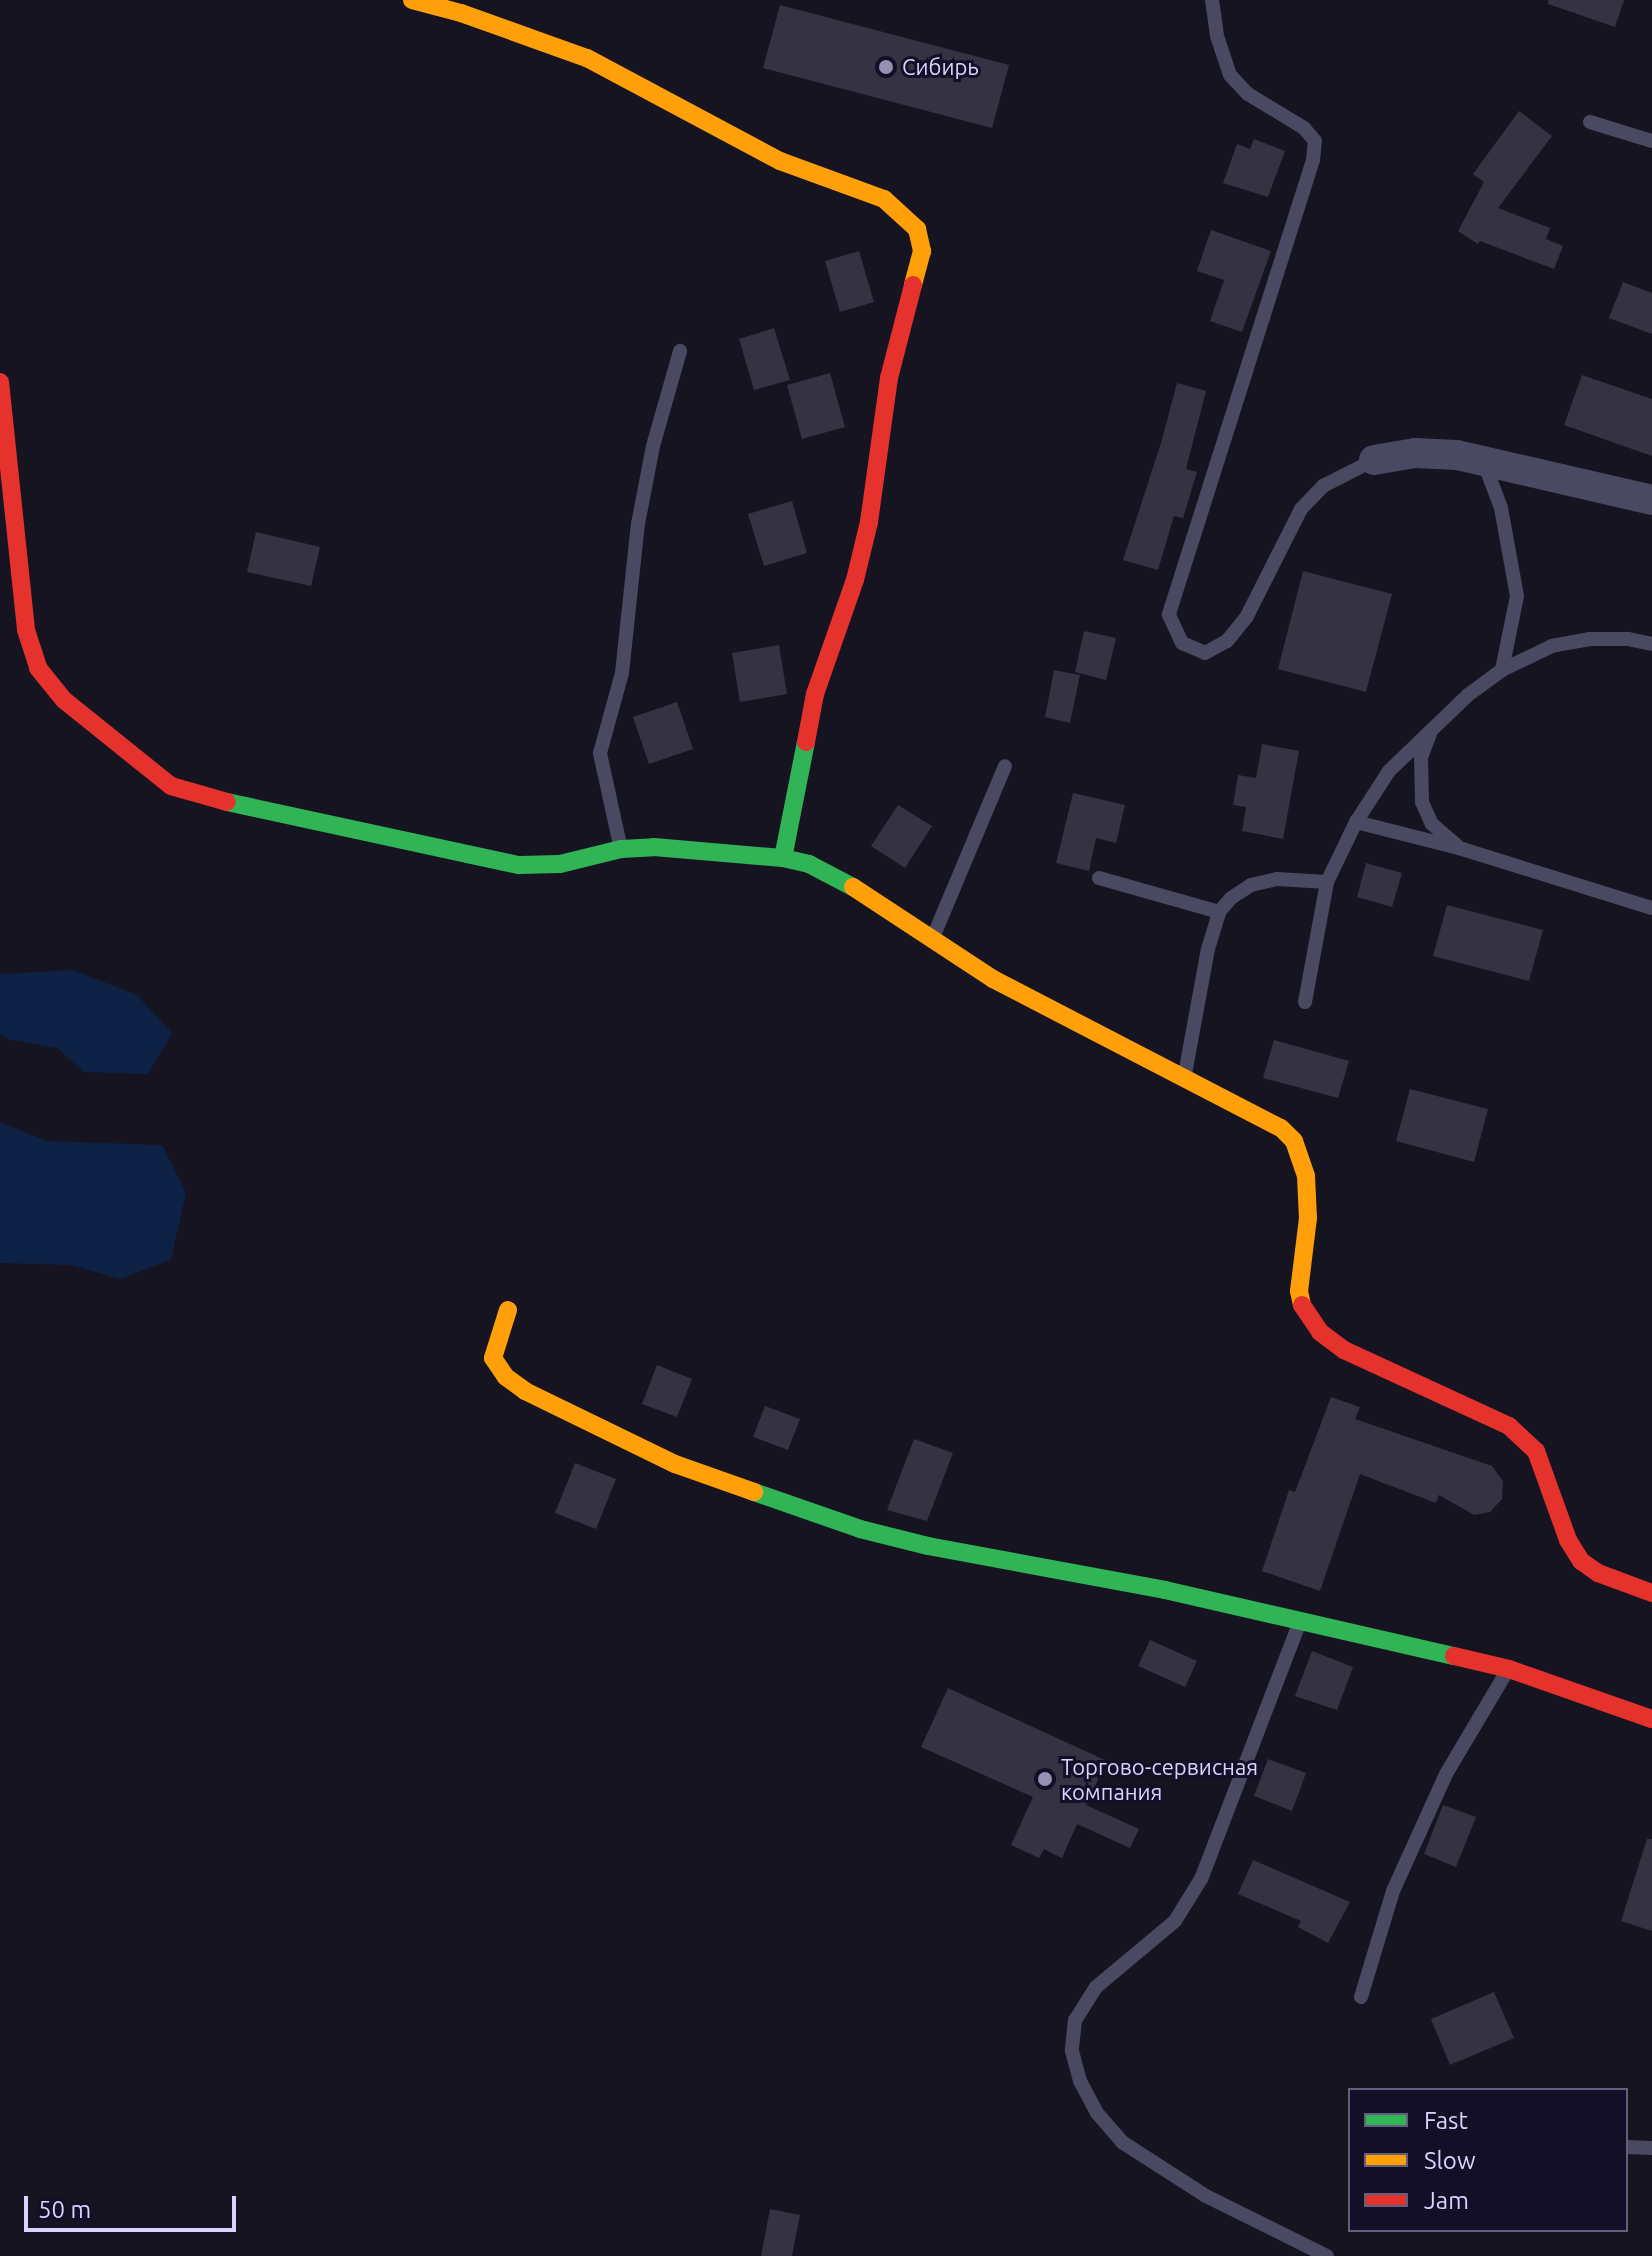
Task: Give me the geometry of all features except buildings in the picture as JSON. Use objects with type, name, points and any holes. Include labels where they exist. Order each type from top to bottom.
[{"type":"street","points":[[412,0],[463,6],[611,69],[780,161],[884,199],[917,229],[922,251],[889,378],[869,522],[855,580],[815,694],[783,858]]},
{"type":"street","points":[[0,382],[26,630],[38,668],[64,700],[171,786],[211,799],[519,865],[560,864],[621,849],[654,847],[783,858],[809,864],[838,877],[993,979],[1281,1128],[1294,1141],[1306,1176],[1308,1218],[1299,1291],[1304,1311],[1320,1332],[1344,1350],[1509,1426],[1536,1451],[1568,1540],[1581,1561],[1598,1573],[1652,1593]]},
{"type":"street","points":[[1374,460],[1415,453],[1483,460],[1652,500]]},
{"type":"street","points":[[508,1310],[493,1358],[506,1377],[525,1391],[675,1464],[887,1536],[1300,1620],[1509,1669],[1652,1719]]},
{"type":"lane","points":[[1212,0],[1217,36],[1230,75],[1248,94],[1304,128],[1315,141],[1313,160],[1169,615],[1182,643],[1205,653],[1227,641],[1247,616],[1301,509],[1323,486],[1374,460]]},
{"type":"lane","points":[[1590,122],[1652,141]]},
{"type":"lane","points":[[621,849],[600,753],[622,673],[638,524],[653,446],[680,351]]},
{"type":"lane","points":[[1483,460],[1501,508],[1517,596],[1502,670]]},
{"type":"lane","points":[[1305,1002],[1327,882],[1356,822],[1389,771],[1433,726],[1502,670],[1552,646],[1590,639],[1628,639],[1652,644]]},
{"type":"lane","points":[[1433,726],[1421,757],[1422,802],[1432,824],[1459,848]]},
{"type":"lane","points":[[932,939],[1005,766]]},
{"type":"lane","points":[[1356,822],[1459,848],[1652,908]]},
{"type":"lane","points":[[1099,878],[1219,912]]},
{"type":"lane","points":[[1185,1078],[1208,949],[1219,912],[1231,898],[1251,885],[1277,879],[1327,882]]},
{"type":"lane","points":[[1300,1620],[1201,1879],[1175,1921],[1096,1987],[1075,2020],[1072,2051],[1080,2081],[1097,2113],[1122,2142],[1206,2196],[1327,2256]]},
{"type":"lane","points":[[1361,1997],[1375,1944],[1399,1878],[1446,1774],[1509,1669]]},
{"type":"lane","points":[[1628,2147],[1652,2148]]},
{"type":"water","points":[[73,970],[137,995],[172,1033],[148,1074],[84,1072],[57,1048],[7,1039],[0,1034],[0,974]]},
{"type":"water","points":[[0,1122],[47,1141],[162,1145],[186,1193],[171,1260],[120,1279],[71,1265],[0,1263]]},
{"type":"traffic: fast","points":[[783,858],[806,742]]},
{"type":"traffic: fast","points":[[227,802],[519,865],[560,864],[621,849],[654,847],[783,858],[809,864],[853,887]]},
{"type":"traffic: fast","points":[[754,1492],[860,1529],[928,1546],[1165,1590],[1454,1656]]},
{"type":"traffic: slow","points":[[412,0],[461,13],[587,58],[780,161],[884,199],[917,229],[922,251],[913,285]]},
{"type":"traffic: slow","points":[[853,887],[993,979],[1281,1128],[1294,1141],[1306,1176],[1308,1218],[1299,1291],[1302,1305]]},
{"type":"traffic: slow","points":[[508,1310],[493,1358],[506,1377],[525,1391],[675,1464],[754,1492]]},
{"type":"traffic: jam","points":[[806,742],[815,694],[855,580],[869,522],[889,378],[913,285]]},
{"type":"traffic: jam","points":[[0,382],[26,630],[38,668],[64,700],[171,786],[227,802]]},
{"type":"traffic: jam","points":[[1302,1305],[1320,1332],[1344,1350],[1509,1426],[1536,1451],[1568,1540],[1581,1561],[1598,1573],[1652,1593]]},
{"type":"traffic: jam","points":[[1454,1656],[1509,1669],[1652,1719]]},
{"type":"place","name":"Сибирь","points":[[886,67]]},
{"type":"place","name":"Торгово-сервисная компания","points":[[1045,1779]]}]
